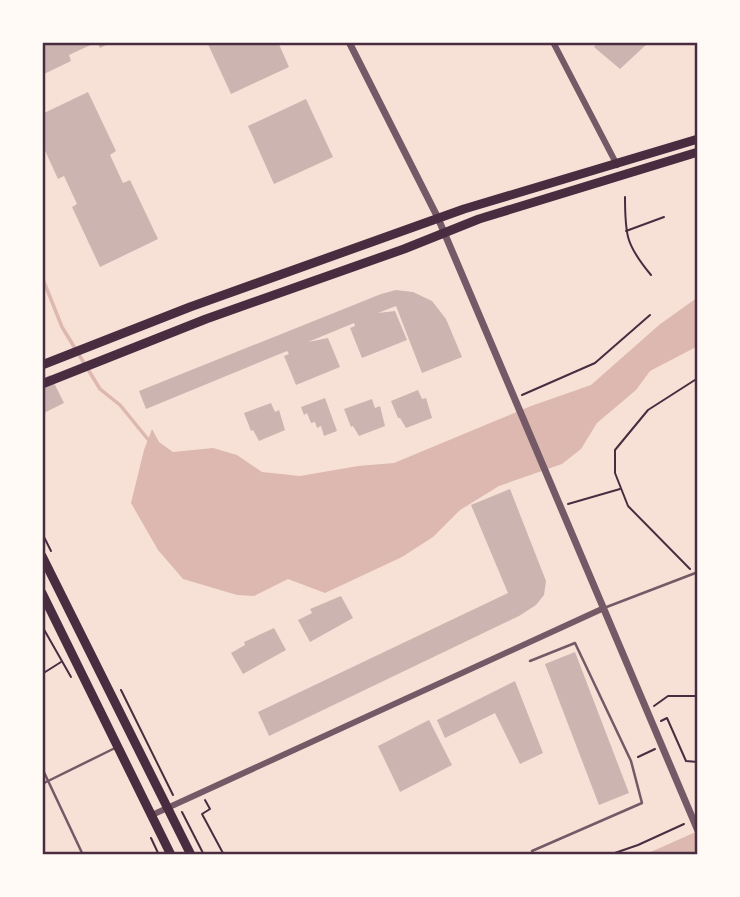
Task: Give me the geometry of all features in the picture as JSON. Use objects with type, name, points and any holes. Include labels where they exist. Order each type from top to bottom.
[{"type":"main road","points":[[42,365],[85,346],[438,218],[698,139]]},
{"type":"main road","points":[[42,384],[206,319],[479,219],[698,152]]},
{"type":"main road","points":[[42,556],[191,855]]},
{"type":"main road","points":[[42,593],[171,855]]},
{"type":"street","points":[[349,42],[445,233],[698,831]]},
{"type":"street","points":[[553,42],[617,165]]},
{"type":"street","points":[[152,815],[604,608]]},
{"type":"lane","points":[[604,608],[696,573]]},
{"type":"lane","points":[[530,661],[575,643],[631,761],[642,803],[532,851]]},
{"type":"lane","points":[[42,784],[118,746]]},
{"type":"lane","points":[[42,768],[82,855]]},
{"type":"path","points":[[625,197],[625,232],[637,258],[651,275]]},
{"type":"path","points":[[625,232],[664,217]]},
{"type":"path","points":[[516,401],[595,363],[650,315]]},
{"type":"path","points":[[696,573],[628,506],[615,473],[615,450],[648,410],[698,378]]},
{"type":"path","points":[[561,507],[621,488]]},
{"type":"path","points":[[42,533],[54,558]]},
{"type":"path","points":[[42,674],[62,662]]},
{"type":"path","points":[[116,680],[204,855]]},
{"type":"path","points":[[647,710],[668,696],[698,696]]},
{"type":"path","points":[[653,725],[667,718],[686,761],[698,762]]},
{"type":"path","points":[[631,761],[663,746]]},
{"type":"path","points":[[201,792],[210,809],[202,814],[224,855]]},
{"type":"path","points":[[609,855],[686,823]]},
{"type":"shaded area","points":[[698,297],[698,346],[650,371],[636,390],[597,423],[581,449],[562,464],[499,486],[460,510],[433,537],[402,557],[325,593],[288,579],[254,596],[237,595],[183,579],[158,550],[131,503],[152,429],[159,442],[173,452],[213,448],[237,455],[262,472],[300,476],[394,463],[531,406],[591,385],[659,325]]},
{"type":"shaded area","points":[[698,831],[698,855],[644,855]]},
{"type":"building","points":[[42,42],[97,42],[69,55],[71,61],[42,75]]},
{"type":"building","points":[[97,42],[112,42],[100,48]]},
{"type":"building","points":[[207,42],[278,42],[289,67],[231,94]]},
{"type":"building","points":[[598,42],[649,42],[620,69],[594,47]]},
{"type":"building","points":[[88,92],[116,151],[110,155],[123,183],[130,180],[158,239],[100,267],[72,207],[77,204],[64,176],[58,179],[42,144],[42,114]]},
{"type":"building","points":[[306,99],[333,157],[274,184],[248,126]]},
{"type":"building","points":[[396,290],[413,292],[432,301],[446,319],[462,357],[422,373],[396,306],[378,313],[395,311],[407,340],[362,358],[350,328],[355,326],[354,323],[308,342],[328,338],[340,367],[296,385],[284,356],[289,354],[287,351],[146,409],[139,391]]},
{"type":"building","points":[[50,375],[64,403],[42,414],[42,379]]},
{"type":"building","points":[[418,390],[422,399],[426,398],[432,418],[406,428],[398,418],[391,401]]},
{"type":"building","points":[[325,398],[337,431],[324,436],[321,426],[317,428],[315,422],[311,423],[301,407]]},
{"type":"building","points":[[372,399],[375,408],[380,406],[385,426],[359,436],[353,426],[351,427],[344,409]]},
{"type":"building","points":[[271,403],[275,412],[279,410],[285,430],[259,441],[253,430],[251,431],[244,413]]},
{"type":"building","points":[[510,489],[546,581],[544,595],[536,605],[519,616],[269,736],[258,712],[508,593],[471,505]]},
{"type":"building","points":[[341,596],[353,618],[310,642],[298,620],[312,613],[310,609]]},
{"type":"building","points":[[274,628],[286,650],[243,674],[231,653],[245,645],[244,642]]},
{"type":"building","points":[[575,652],[629,793],[599,805],[545,664]]},
{"type":"building","points":[[515,681],[543,753],[520,764],[495,713],[445,738],[437,720]]},
{"type":"building","points":[[429,720],[452,765],[400,792],[378,746]]},
{"type":"waterway","points":[[42,277],[62,327],[100,389],[120,405],[151,443]]}]
